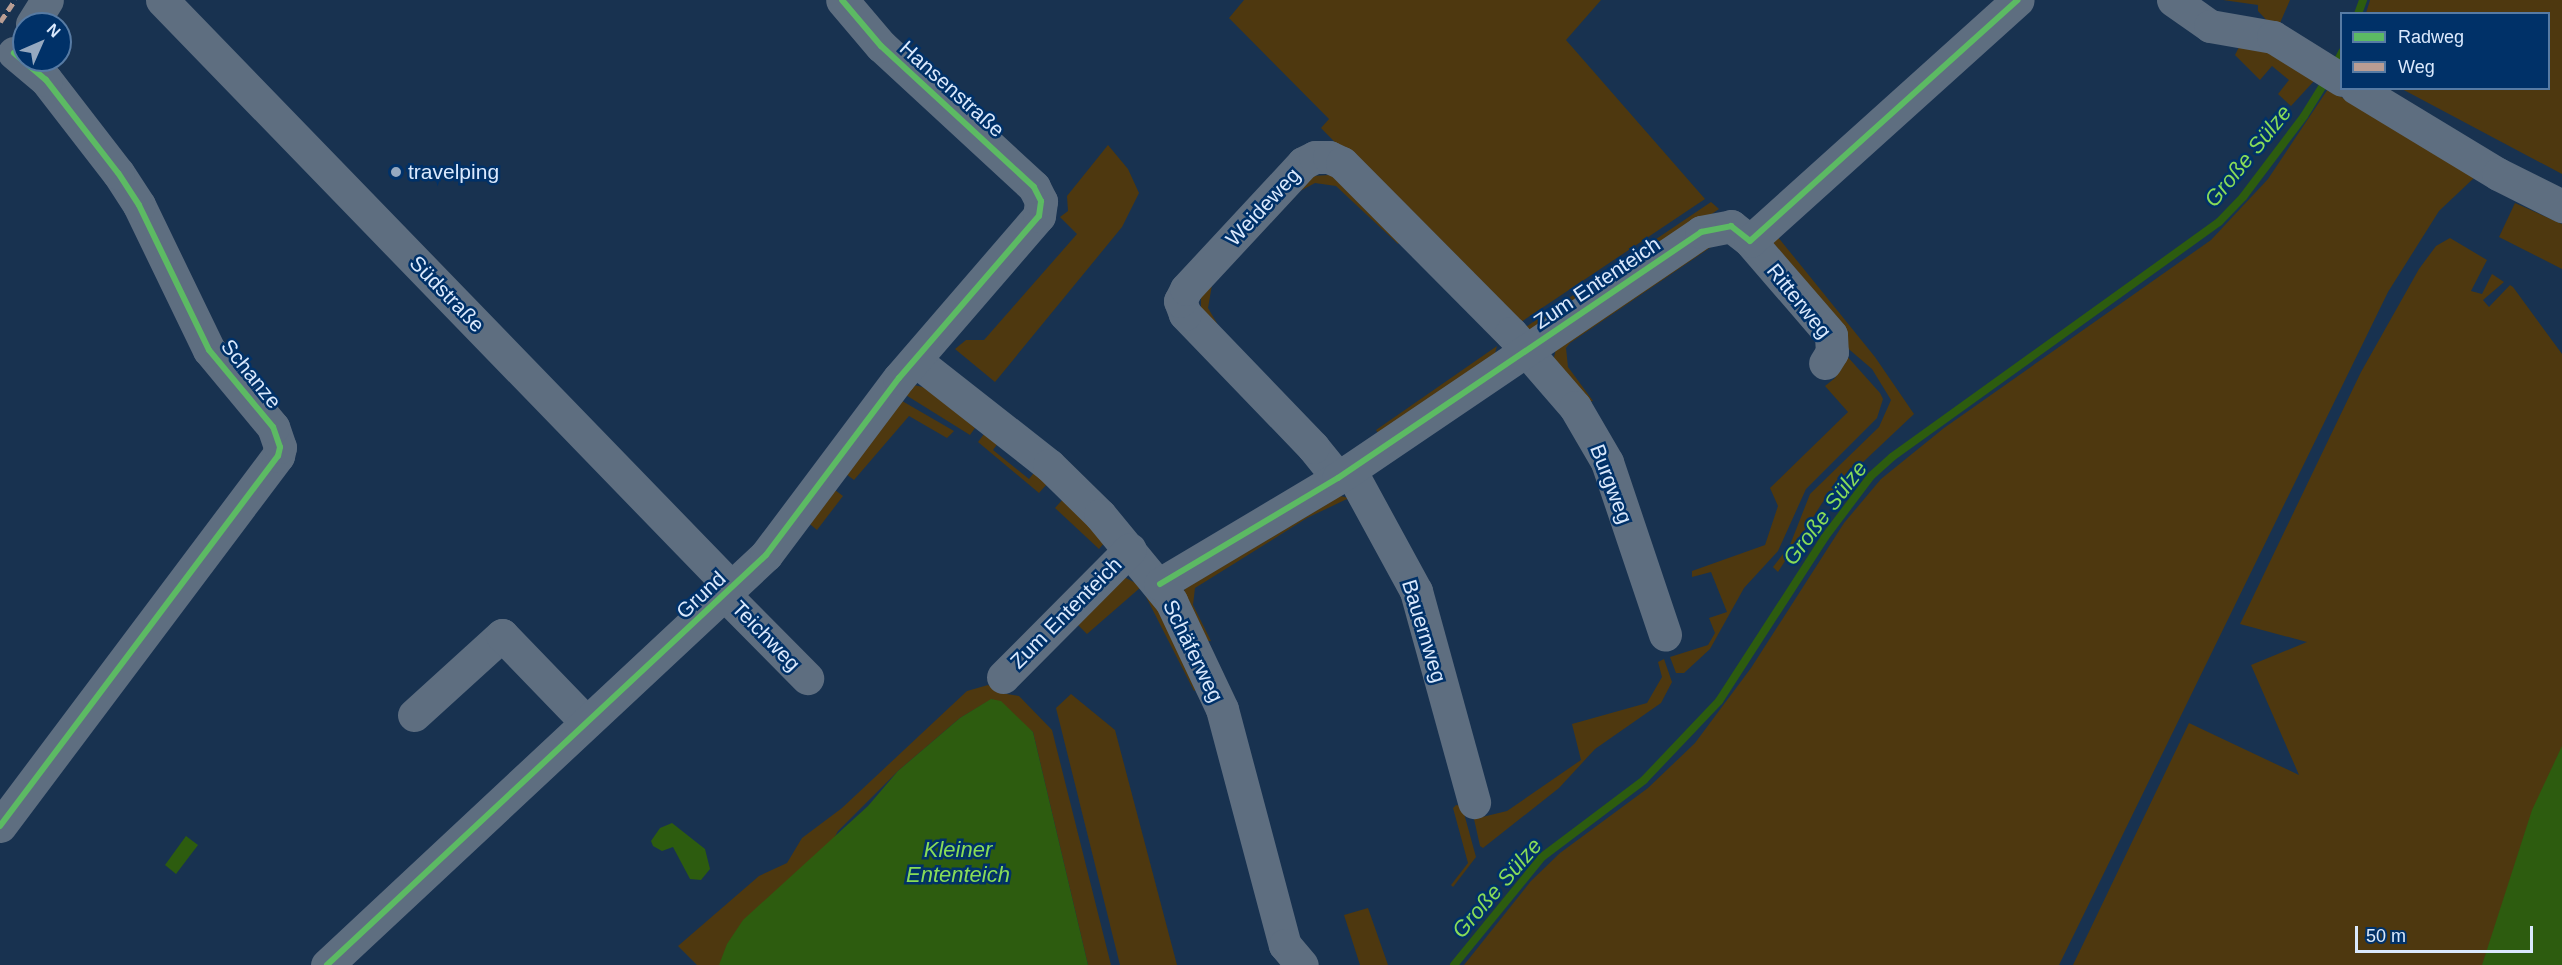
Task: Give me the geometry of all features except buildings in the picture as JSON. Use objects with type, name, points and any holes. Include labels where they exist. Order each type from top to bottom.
[{"type":"street","name":"Südstraße","points":[[162,0],[729,591]]},
{"type":"street","name":"Hansenstraße","points":[[842,0],[881,46],[1034,187],[1041,201]]},
{"type":"street","points":[[1750,242],[2018,0]]},
{"type":"street","points":[[2173,0],[2210,26],[2273,37],[2340,79]]},
{"type":"street","name":"Schanze","points":[[0,826],[278,456],[280,447],[273,427],[209,350],[139,205],[118,173],[46,80],[35,72]]},
{"type":"street","points":[[2359,90],[2498,174],[2562,206]]},
{"type":"street","name":"Weideweg","points":[[1344,474],[1313,447],[1185,314],[1180,301],[1186,289],[1303,164],[1329,157],[1342,163],[1526,351]]},
{"type":"street","name":"Grund","points":[[327,965],[729,591],[782,536],[915,360],[1028,232],[1039,216],[1041,201]]},
{"type":"street","name":"Zum Ententeich","points":[[1160,584],[1344,474],[1701,232],[1731,226],[1750,242]]},
{"type":"street","name":"Ritterweg","points":[[1750,242],[1831,336],[1832,352],[1825,363]]},
{"type":"street","name":"Burgweg","points":[[1526,351],[1575,407],[1607,462],[1665,634]]},
{"type":"street","name":"Schäferweg","points":[[915,360],[1049,465],[1130,549],[1160,584],[1222,709],[1286,945],[1302,965]]},
{"type":"street","name":"Bauernweg","points":[[1344,474],[1416,591],[1474,802]]},
{"type":"street","name":"Zum Ententeich","points":[[1003,677],[1130,549]]},
{"type":"street","name":"Teichweg","points":[[729,591],[807,678]]},
{"type":"street","points":[[414,715],[502,635],[586,722]]},
{"type":"shaded area","points":[[1244,0],[1601,0],[1566,40],[1705,199],[1515,326],[1321,128],[1329,119],[1229,18]]},
{"type":"shaded area","points":[[2223,0],[2290,0],[2280,23],[2272,26],[2258,11],[2258,5]]},
{"type":"shaded area","points":[[2370,0],[2562,0],[2562,174],[2404,90],[2550,90],[2550,12],[2366,12]]},
{"type":"shaded area","points":[[2256,44],[2314,81],[2291,106],[2278,94],[2289,80],[2272,66],[2260,80],[2235,55],[2240,45]]},
{"type":"shaded area","points":[[2328,89],[2475,177],[2439,211],[2388,292],[2059,965],[1464,965],[1531,881],[1560,853],[1648,788],[1695,743],[1751,668],[1844,523],[1881,479],[1944,428],[2211,240],[2268,179]]},
{"type":"shaded area","points":[[1108,145],[1128,169],[1139,193],[1122,227],[995,382],[955,349],[966,340],[984,340],[1077,234],[1060,217],[1068,211],[1067,196]]},
{"type":"shaded area","points":[[1330,175],[1345,180],[1403,238],[1398,244],[1336,186],[1315,183],[1300,191],[1212,285],[1208,308],[1218,325],[1201,311],[1201,289],[1312,176]]},
{"type":"shaded area","points":[[1711,202],[1719,209],[1628,271],[1541,329],[1523,329]]},
{"type":"shaded area","points":[[2515,203],[2562,224],[2562,269],[2499,237]]},
{"type":"shaded area","points":[[1773,231],[1875,357],[1914,414],[1826,497],[1778,572],[1773,567],[1790,545],[1810,494],[1879,427],[1891,400],[1872,369],[1844,345],[1764,241]]},
{"type":"shaded area","points":[[2450,238],[2487,260],[2471,291],[2482,294],[2492,274],[2504,282],[2483,300],[2489,307],[2510,285],[2513,287],[2562,354],[2562,965],[2073,965],[2189,723],[2299,775],[2251,665],[2307,642],[2240,624],[2361,372],[2419,269],[2436,246]]},
{"type":"shaded area","points":[[1731,243],[1714,245],[1570,343],[1566,348],[1568,367],[1593,401],[1583,403],[1553,361],[1556,349],[1701,246]]},
{"type":"shaded area","points":[[1497,346],[1494,357],[1381,437],[1376,430]]},
{"type":"shaded area","points":[[1846,355],[1883,399],[1877,418],[1806,489],[1778,551],[1744,588],[1710,649],[1684,673],[1676,673],[1670,657],[1708,645],[1715,633],[1709,618],[1727,612],[1711,572],[1692,577],[1692,571],[1765,545],[1778,506],[1770,488],[1848,412],[1825,386],[1835,378]]},
{"type":"shaded area","points":[[914,385],[931,389],[975,428],[970,435],[901,392]]},
{"type":"shaded area","points":[[897,398],[954,431],[947,438],[909,416],[854,480],[842,471]]},
{"type":"shaded area","points":[[984,434],[1001,439],[993,450],[1029,479],[1037,469],[1047,484],[1039,493],[978,442]]},
{"type":"shaded area","points":[[831,487],[843,496],[817,530],[805,520]]},
{"type":"shaded area","points":[[1335,495],[1349,498],[1307,518],[1195,588],[1193,605],[1211,641],[1204,641],[1182,598],[1185,588]]},
{"type":"shaded area","points":[[1063,499],[1105,542],[1099,549],[1055,508]]},
{"type":"shaded area","points":[[1124,577],[1149,590],[1198,688],[1194,691],[1141,587],[1087,634],[1072,619]]},
{"type":"shaded area","points":[[1664,659],[1672,682],[1661,703],[1595,749],[1559,788],[1483,848],[1480,846],[1474,819],[1507,811],[1581,760],[1572,724],[1647,703],[1662,677],[1658,662]]},
{"type":"shaded area","points":[[988,685],[1000,693],[1019,696],[1052,730],[1111,965],[1088,965],[1033,732],[992,699],[960,718],[898,771],[838,831],[765,965],[697,965],[678,946],[759,876],[787,863],[802,838],[842,808],[967,691]]},
{"type":"shaded area","points":[[1071,694],[1115,730],[1177,965],[1120,965],[1056,708]]},
{"type":"shaded area","points":[[1456,805],[1462,806],[1476,857],[1453,887],[1451,885],[1468,863],[1453,808]]},
{"type":"shaded area","points":[[1368,908],[1388,965],[1360,965],[1344,915]]},
{"type":"water","name":"Kleiner Ententeich","points":[[991,699],[1001,701],[1033,732],[1088,965],[719,965],[727,944],[743,920],[868,806],[898,771],[960,718]]},
{"type":"water","points":[[2562,746],[2562,965],[2482,965],[2532,810]]},
{"type":"water","points":[[672,823],[705,849],[710,869],[701,880],[690,879],[673,847],[662,851],[653,846],[651,841],[660,828]]},
{"type":"water","points":[[186,836],[198,845],[176,874],[165,865]]},
{"type":"waterway","name":"Große Sülze","points":[[2359,12],[2363,0]]},
{"type":"waterway","name":"Große Sülze","points":[[2335,66],[2340,56]]},
{"type":"waterway","name":"Große Sülze","points":[[1454,965],[1542,857],[1644,780],[1719,701],[1825,537],[1871,476],[1892,457],[2219,222],[2243,197],[2304,116],[2327,79]]},
{"type":"marked path","points":[[0,22],[15,0]]},
{"type":"cycle path","points":[[327,965],[766,555],[899,378],[1039,216],[1041,201],[1034,187],[881,46],[842,0]]},
{"type":"cycle path","points":[[1160,584],[1338,478],[1701,232],[1731,226],[1750,241],[2018,0]]},
{"type":"cycle path","points":[[0,826],[278,456],[280,447],[273,427],[209,350],[139,205],[118,173],[46,80],[37,72]]},
{"type":"place","name":"travelping","points":[[396,172]]}]
